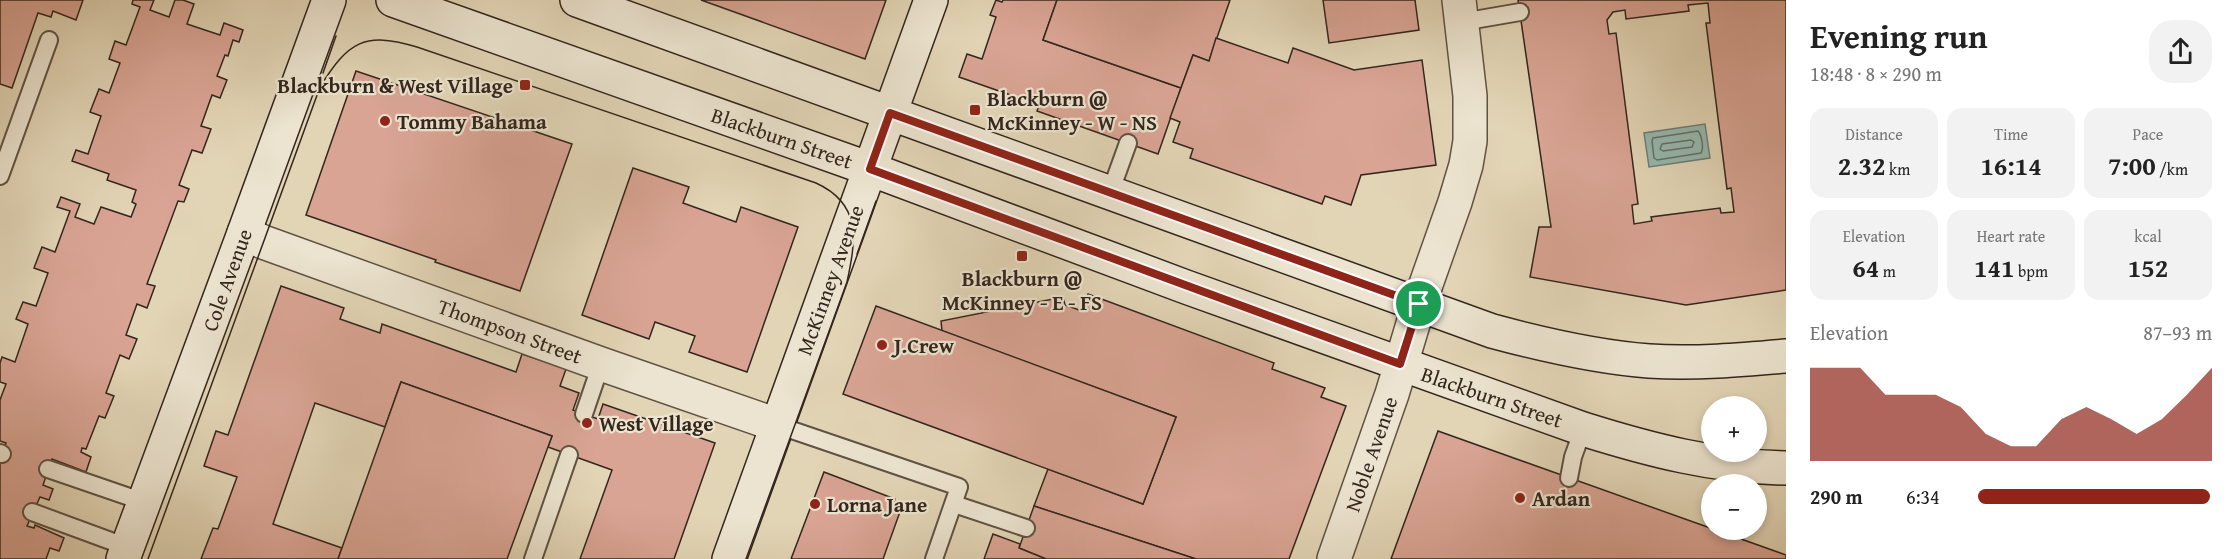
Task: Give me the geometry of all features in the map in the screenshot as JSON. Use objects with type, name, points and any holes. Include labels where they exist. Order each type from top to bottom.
[{"type":"street","name":"Cole Avenue","points":[[125,553],[329,0]]},
{"type":"street","name":"Blackburn Street","points":[[393,0],[870,169],[1583,429],[1685,458],[1784,470]]},
{"type":"street","points":[[577,0],[1492,331],[1591,354],[1650,361],[1736,360],[1786,356]]},
{"type":"street","name":"McKinney Avenue","points":[[729,559],[931,0]]},
{"type":"street","name":"Noble Avenue","points":[[1334,559],[1392,394],[1419,304],[1455,202],[1469,149],[1470,96],[1460,11]]},
{"type":"street","name":"Thompson Street","points":[[244,233],[262,242],[777,425]]},
{"type":"lane","points":[[1460,11],[1520,12]]},
{"type":"lane","points":[[0,176],[6,139],[49,40]]},
{"type":"lane","points":[[1110,193],[1128,143]]},
{"type":"lane","points":[[584,414],[601,364]]},
{"type":"lane","points":[[777,425],[959,487],[934,559]]},
{"type":"lane","points":[[1569,478],[1573,457],[1583,429]]},
{"type":"lane","points":[[533,559],[570,454]]},
{"type":"lane","points":[[48,469],[144,502]]},
{"type":"lane","points":[[954,504],[1026,528]]},
{"type":"lane","points":[[32,512],[125,553]]},
{"type":"water","points":[[1705,124],[1710,158],[1649,167],[1644,133]]},
{"type":"building","points":[[0,0],[83,0],[76,20],[53,11],[51,17],[38,13],[12,88],[0,84]]},
{"type":"building","points":[[133,0],[154,0],[150,10],[169,17],[175,0],[183,0],[194,4],[187,24],[220,35],[224,23],[243,30],[239,42],[233,40],[228,56],[225,55],[217,76],[227,80],[220,98],[212,95],[201,126],[211,129],[202,153],[192,150],[179,185],[189,189],[184,202],[178,201],[147,284],[155,286],[147,308],[137,304],[126,335],[137,339],[129,359],[120,355],[106,393],[114,396],[105,418],[99,416],[86,449],[82,448],[81,452],[91,457],[86,472],[52,459],[43,485],[53,489],[49,500],[40,497],[27,526],[34,528],[35,525],[64,538],[59,551],[50,548],[46,559],[0,559],[0,460],[6,443],[0,441],[0,400],[6,384],[0,382],[0,363],[2,357],[15,362],[28,324],[16,319],[23,302],[36,306],[48,273],[34,268],[42,247],[55,252],[70,211],[57,207],[61,197],[80,204],[75,217],[94,224],[101,207],[131,217],[136,204],[132,202],[136,190],[107,180],[109,174],[72,161],[76,150],[88,154],[101,116],[90,112],[99,89],[109,93],[120,63],[109,59],[115,41],[126,45],[140,7],[132,4]]},
{"type":"building","points":[[701,0],[886,0],[865,59]]},
{"type":"building","points":[[996,0],[1002,2],[1003,0],[1057,0],[1043,40],[1181,88],[1158,154],[1037,111],[1039,105],[959,77],[967,54],[982,59],[996,17],[990,15]]},
{"type":"building","points":[[1057,0],[1230,0],[1209,61],[1193,55],[1181,88],[1043,40]]},
{"type":"building","points":[[1323,0],[1415,0],[1419,30],[1329,43]]},
{"type":"building","points":[[1518,0],[1786,0],[1786,290],[1686,305],[1530,277],[1539,227],[1551,227]],"holes":[[[1708,3],[1710,23],[1706,23],[1727,189],[1731,188],[1734,212],[1721,213],[1720,208],[1651,217],[1652,221],[1634,224],[1632,205],[1638,204],[1616,33],[1609,34],[1607,20],[1613,12],[1625,10],[1626,19],[1689,11],[1688,5]]]},
{"type":"building","points":[[1216,38],[1288,63],[1293,48],[1354,70],[1422,60],[1436,165],[1361,175],[1351,205],[1325,196],[1322,204],[1190,158],[1193,149],[1173,142],[1180,122],[1170,118],[1193,55],[1209,61]]},
{"type":"building","points":[[356,71],[572,144],[520,291],[306,215]]},
{"type":"building","points":[[633,168],[689,187],[683,203],[736,222],[741,207],[798,227],[747,372],[689,352],[695,336],[655,322],[649,339],[582,315]]},
{"type":"building","name":"West Village","points":[[281,286],[344,308],[340,319],[380,333],[382,324],[516,372],[522,354],[566,369],[560,386],[579,393],[573,410],[598,419],[603,404],[715,443],[674,559],[580,559],[612,470],[548,447],[552,436],[401,382],[385,427],[315,403],[273,524],[342,548],[338,559],[201,559],[213,528],[218,529],[237,477],[204,466],[216,431],[228,435]]},
{"type":"building","points":[[1088,294],[1274,363],[1272,369],[1325,388],[1321,397],[1346,406],[1289,559],[1196,559],[1034,506],[1048,469],[1143,504],[1176,417],[942,331],[941,321],[1063,297],[1065,305],[1082,311]]},
{"type":"building","points":[[876,306],[1176,417],[1143,504],[843,394]]},
{"type":"building","points":[[401,382],[552,436],[507,559],[338,559]]},
{"type":"building","name":"Ardan","points":[[1438,431],[1701,525],[1701,540],[1744,540],[1786,555],[1786,559],[1391,559]]},
{"type":"building","points":[[824,472],[895,499],[893,506],[901,509],[883,559],[791,559]]},
{"type":"building","points":[[1034,506],[1196,559],[1046,559],[1019,548]]},
{"type":"building","points":[[993,534],[1020,544],[1019,548],[1046,559],[984,559]]},
{"type":"tram line","points":[[323,73],[336,36]]},
{"type":"tram line","points":[[148,559],[320,87],[349,50],[359,44],[383,40],[417,47],[816,183],[842,201],[852,225],[853,238],[847,282],[746,559]]},
{"type":"tram line","points":[[857,254],[876,201]]},
{"type":"place","name":"Blackburn & West Village","points":[[525,85]]},
{"type":"place","name":"Blackburn @ McKinney - W - NS","points":[[975,110]]},
{"type":"place","name":"Tommy Bahama","points":[[385,121]]},
{"type":"place","name":"Blackburn @ McKinney - E - FS","points":[[1022,256]]},
{"type":"place","name":"J.Crew","points":[[882,345]]},
{"type":"place","name":"West Village","points":[[587,423]]},
{"type":"place","name":"Ardan","points":[[1520,498]]},
{"type":"place","name":"Lorna Jane","points":[[815,504]]},
{"type":"route","points":[[890,113],[1419,304],[1400,364],[870,169],[890,113]]}]
